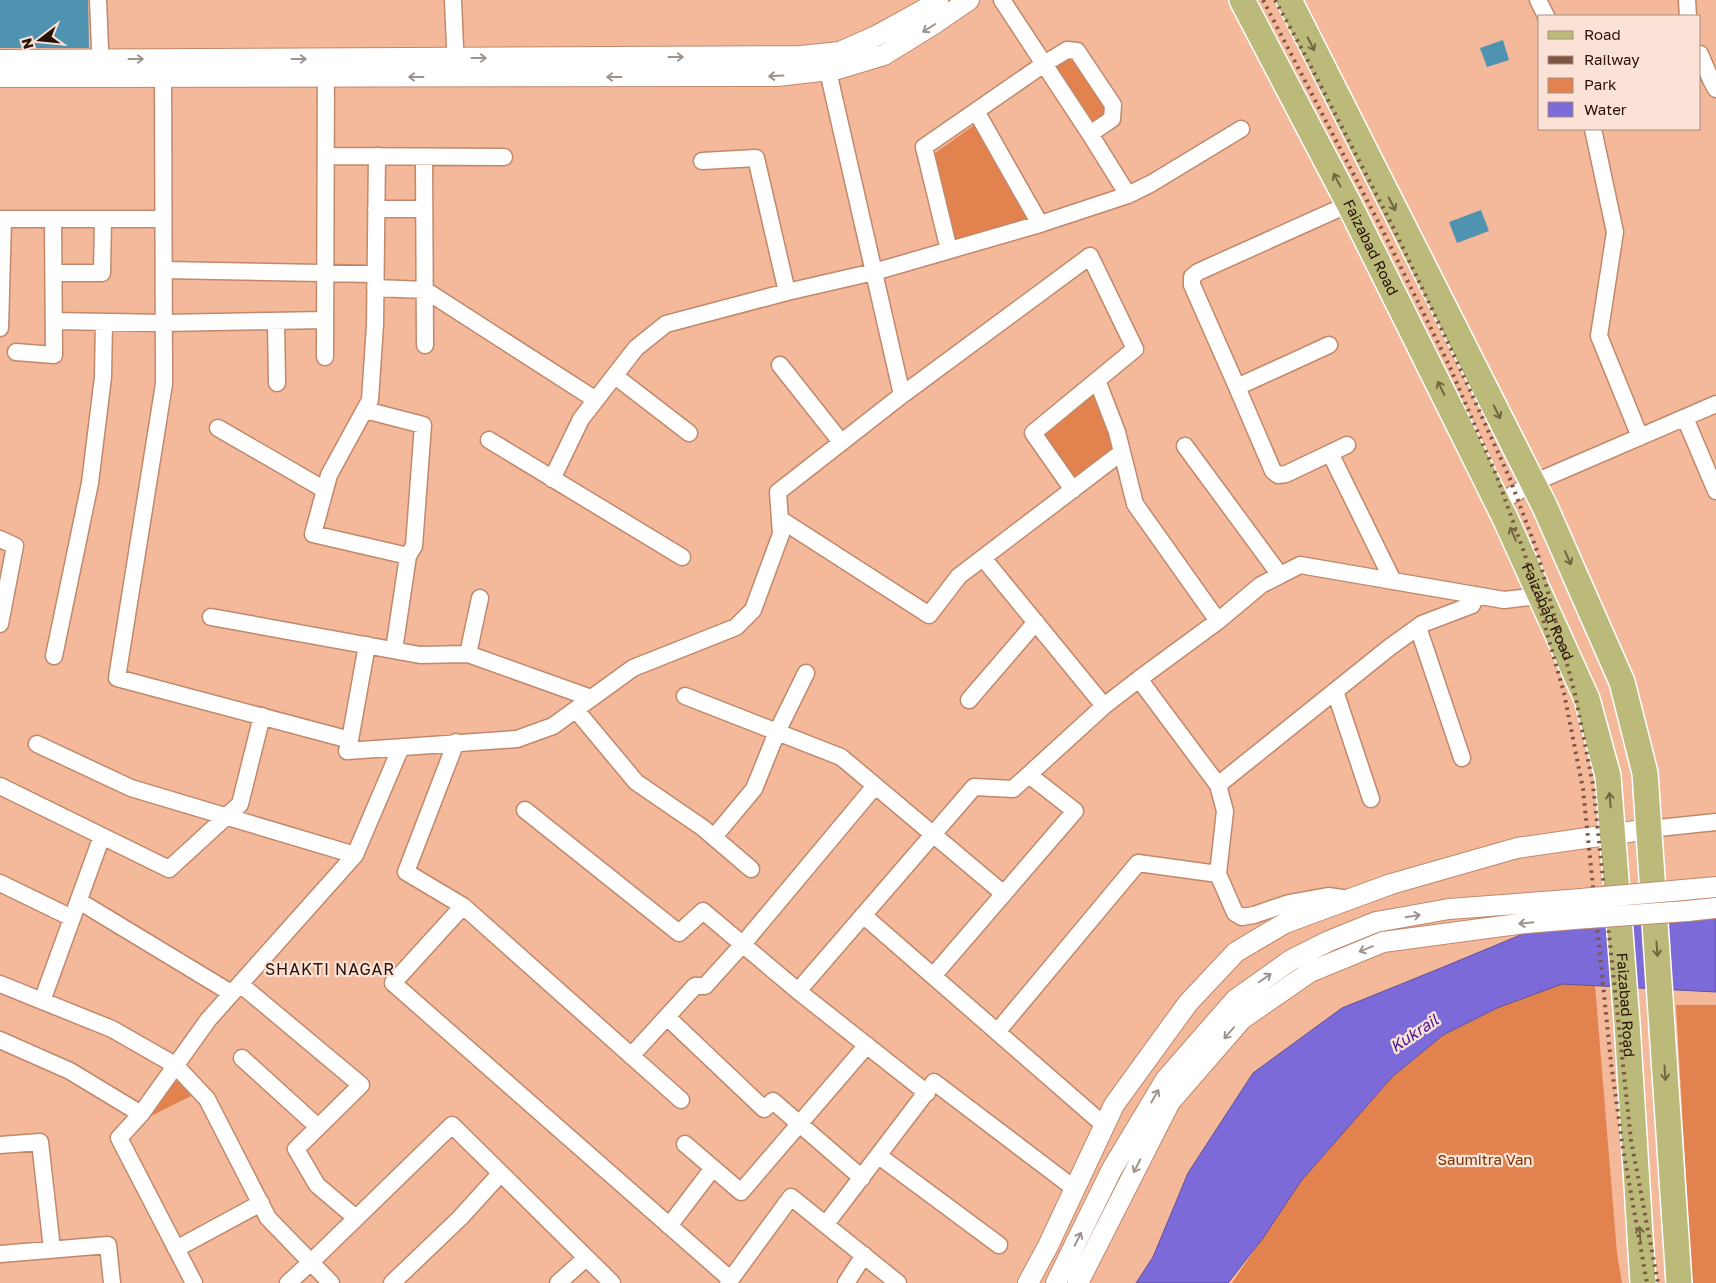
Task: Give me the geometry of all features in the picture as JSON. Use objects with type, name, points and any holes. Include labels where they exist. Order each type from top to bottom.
[{"type":"main road","name":"Faizabad Road","points":[[1242,0],[1349,204],[1498,503],[1587,699],[1608,776],[1627,1023],[1643,1283]]},
{"type":"main road","points":[[1290,0],[1545,507],[1622,682],[1645,772],[1679,1283]]},
{"type":"street","points":[[98,0],[101,68]]},
{"type":"street","points":[[453,0],[456,67]]},
{"type":"street","points":[[0,60],[101,68],[456,67],[777,76],[826,62],[840,52],[876,36],[938,0]]},
{"type":"street","points":[[826,62],[838,69],[884,55],[969,0]]},
{"type":"street","points":[[1002,0],[1128,195]]},
{"type":"street","points":[[1538,0],[1546,15]]},
{"type":"street","points":[[1688,0],[1688,15]]},
{"type":"street","points":[[949,250],[924,147],[1067,50],[1077,51],[1113,105],[1112,119],[1090,134]]},
{"type":"street","points":[[1701,57],[1710,80],[1716,88]]},
{"type":"street","points":[[826,62],[902,395]]},
{"type":"street","points":[[0,76],[101,68]]},
{"type":"street","points":[[164,68],[164,384],[117,678],[350,740]]},
{"type":"street","points":[[325,357],[326,68]]},
{"type":"street","points":[[976,111],[1040,224]]},
{"type":"street","points":[[552,479],[582,419],[636,348],[666,324],[787,292],[874,272],[1040,224],[1128,195],[1152,183],[1241,129]]},
{"type":"street","points":[[1593,130],[1615,232],[1599,336],[1640,437]]},
{"type":"street","points":[[326,156],[504,157]]},
{"type":"street","points":[[377,156],[375,325],[370,400],[328,476],[313,534],[408,556]]},
{"type":"street","points":[[424,157],[425,345]]},
{"type":"street","points":[[702,161],[756,158],[787,292]]},
{"type":"street","points":[[1347,445],[1286,474],[1278,475],[1273,471],[1192,285],[1192,277],[1198,272],[1349,204]]},
{"type":"street","points":[[376,209],[424,209]]},
{"type":"street","points":[[0,328],[1,219],[163,219]]},
{"type":"street","points":[[16,352],[54,354],[53,219]]},
{"type":"street","points":[[54,273],[102,273],[103,219]]},
{"type":"street","points":[[367,645],[347,751],[517,739],[553,726],[633,668],[736,627],[753,610],[780,534],[778,492],[902,395],[1090,256],[1135,350],[1033,433],[1073,490]]},
{"type":"street","points":[[164,270],[326,273],[425,290],[596,400]]},
{"type":"street","points":[[55,321],[164,323],[325,320]]},
{"type":"street","points":[[276,321],[277,383]]},
{"type":"street","points":[[54,656],[90,483],[104,376],[104,322]]},
{"type":"street","points":[[1238,387],[1329,345]]},
{"type":"street","points":[[780,366],[841,442]]},
{"type":"street","points":[[615,376],[689,433]]},
{"type":"street","points":[[1096,380],[1117,432],[1135,504],[1218,621]]},
{"type":"street","points":[[1498,503],[1533,483],[1716,404]]},
{"type":"street","points":[[365,410],[423,425],[414,546],[408,556],[394,650]]},
{"type":"street","points":[[1685,418],[1716,491]]},
{"type":"street","points":[[218,428],[325,490]]},
{"type":"street","points":[[489,440],[682,556]]},
{"type":"street","points":[[1185,446],[1280,575]]},
{"type":"street","points":[[780,519],[929,615],[959,576],[1122,452]]},
{"type":"street","points":[[1330,453],[1393,581]]},
{"type":"street","points":[[0,539],[15,546],[0,624]]},
{"type":"street","points":[[983,558],[1104,706]]},
{"type":"street","points":[[798,991],[974,787],[1013,788],[1030,775],[1104,706],[1218,621],[1261,585],[1300,565],[1504,600],[1539,596]]},
{"type":"street","points":[[1218,785],[1390,647],[1422,624],[1472,605],[1476,595]]},
{"type":"street","points":[[468,654],[480,598]]},
{"type":"street","points":[[211,617],[420,655],[468,654],[591,698]]},
{"type":"street","points":[[969,700],[1036,622]]},
{"type":"street","points":[[1418,627],[1462,758]]},
{"type":"street","points":[[714,837],[754,789],[777,732],[806,672]]},
{"type":"street","points":[[1138,679],[1218,785],[1225,811],[1218,874],[1235,913],[1242,917],[1254,915],[1289,904],[1328,896],[1349,899]]},
{"type":"street","points":[[1335,691],[1371,799]]},
{"type":"street","points":[[685,696],[841,757],[1004,894]]},
{"type":"street","points":[[576,710],[636,782],[703,828],[751,869]]},
{"type":"street","points":[[0,786],[169,869],[240,804],[262,716]]},
{"type":"street","points":[[456,742],[406,872],[463,906],[681,1100]]},
{"type":"street","points":[[37,744],[130,788],[354,855]]},
{"type":"street","points":[[194,1283],[118,1138],[141,1114],[208,1020],[354,855],[401,746]]},
{"type":"street","points":[[933,976],[1075,811],[1030,775]]},
{"type":"street","points":[[631,1056],[695,986],[705,986],[743,944],[875,786]]},
{"type":"street","points":[[525,810],[679,933],[703,911],[798,991],[927,1093]]},
{"type":"street","points":[[1028,1283],[1048,1246],[1114,1105],[1188,1003],[1236,952],[1285,923],[1349,899],[1391,884],[1517,848],[1649,829],[1716,822]]},
{"type":"street","points":[[42,1001],[102,836]]},
{"type":"street","points":[[998,1032],[1138,862],[1218,874]]},
{"type":"street","points":[[0,883],[72,918]]},
{"type":"street","points":[[1056,1283],[1112,1169],[1166,1078],[1235,1000],[1291,960],[1329,941],[1376,922],[1449,909],[1716,887]]},
{"type":"street","points":[[79,900],[236,989],[361,1085],[296,1149],[317,1184],[356,1218]]},
{"type":"street","points":[[463,906],[393,983],[670,1226],[729,1281],[791,1196],[898,1283]]},
{"type":"street","points":[[1078,1283],[1170,1102],[1242,1019],[1310,972],[1383,942],[1526,923],[1716,908]]},
{"type":"street","points":[[864,915],[1104,1125]]},
{"type":"street","points":[[0,984],[112,1029],[175,1066],[207,1099],[268,1218],[330,1283]]},
{"type":"street","points":[[666,1017],[764,1109],[773,1101],[862,1178]]},
{"type":"street","points":[[0,1040],[70,1071],[141,1114]]},
{"type":"street","points":[[685,1144],[740,1192],[867,1045]]},
{"type":"street","points":[[242,1058],[318,1127]]},
{"type":"street","points":[[826,1224],[934,1082],[1075,1189]]},
{"type":"street","points":[[288,1283],[452,1125],[612,1283]]},
{"type":"street","points":[[0,1145],[40,1142],[52,1249]]},
{"type":"street","points":[[879,1156],[999,1245]]},
{"type":"street","points":[[670,1226],[713,1168]]},
{"type":"street","points":[[392,1283],[460,1218],[500,1174]]},
{"type":"street","points":[[176,1249],[261,1203]]},
{"type":"street","points":[[0,1254],[108,1245],[112,1283]]},
{"type":"street","points":[[846,1283],[864,1255]]},
{"type":"street","points":[[558,1283],[586,1258]]},
{"type":"green space","points":[[1072,57],[1109,114],[1090,127],[1053,69]]},
{"type":"green space","points":[[977,123],[1032,221],[952,245],[931,156]]},
{"type":"green space","points":[[1096,389],[1117,449],[1074,483],[1038,434]]},
{"type":"green space","name":"Saumitra Van","points":[[1562,984],[1595,986],[1617,1253],[1622,1283],[1232,1283],[1301,1181],[1392,1077],[1443,1035],[1497,1008]]},
{"type":"green space","points":[[1676,1005],[1716,1005],[1716,1283],[1692,1283]]},
{"type":"green space","points":[[174,1073],[197,1093],[149,1117]]},
{"type":"water","name":"Kukrail","points":[[1716,917],[1716,992],[1562,984],[1497,1008],[1443,1035],[1392,1077],[1301,1181],[1263,1238],[1228,1283],[1136,1283],[1153,1257],[1188,1173],[1253,1073],[1342,1008],[1535,929]]},
{"type":"building","points":[[0,0],[88,0],[89,48],[0,48]]},
{"type":"building","points":[[1503,40],[1509,60],[1487,67],[1480,48]]},
{"type":"building","points":[[1481,210],[1489,231],[1457,243],[1449,222]]},
{"type":"railway","points":[[1263,0],[1383,231],[1449,365],[1497,477],[1525,555],[1564,693],[1583,789],[1611,1063],[1623,1149],[1647,1283]]},
{"type":"railway","points":[[1275,0],[1395,231],[1510,479],[1537,551],[1575,694],[1593,785],[1631,1140],[1658,1283]]},
{"type":"district","name":"SHAKTI NAGAR","points":[[330,969]]}]
